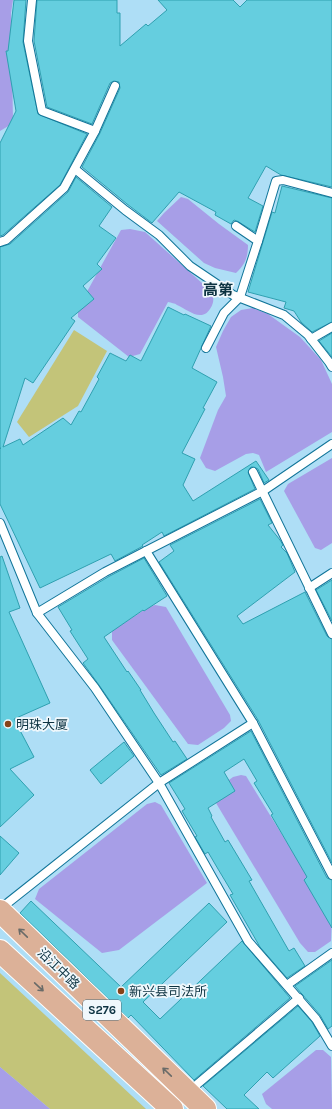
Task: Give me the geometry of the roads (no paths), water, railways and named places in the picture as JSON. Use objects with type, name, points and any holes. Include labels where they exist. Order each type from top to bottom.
[{"type":"main road","name":"沿江中路","points":[[0,910],[205,1109]]},
{"type":"main road","name":"沿江中路","points":[[0,951],[172,1109]]},
{"type":"lane","points":[[32,0],[28,41],[42,111],[95,131]]},
{"type":"lane","points":[[0,242],[6,240],[64,188],[95,131],[115,86]]},
{"type":"lane","points":[[75,169],[125,210],[159,235],[190,266],[218,285],[240,297],[284,315],[308,335],[332,367]]},
{"type":"lane","points":[[206,348],[224,313],[240,297],[276,182],[283,180],[332,193]]},
{"type":"lane","points":[[236,226],[258,241]]},
{"type":"lane","points":[[311,339],[332,327]]},
{"type":"lane","points":[[37,613],[106,572],[262,491],[332,444]]},
{"type":"lane","points":[[253,472],[332,634]]},
{"type":"lane","points":[[0,523],[37,613],[95,688],[159,783],[248,941],[316,1019],[332,1046]]},
{"type":"lane","points":[[146,551],[253,723],[332,876]]},
{"type":"lane","points":[[309,588],[332,573]]},
{"type":"lane","points":[[0,910],[159,783],[253,723]]},
{"type":"lane","points":[[287,985],[332,953]]},
{"type":"lane","points":[[187,1092],[299,998]]},
{"type":"place","name":"明珠大厦","points":[[8,724]]},
{"type":"place","name":"新兴县司法所","points":[[121,991]]},
{"type":"district","name":"高第","points":[[218,290]]}]
